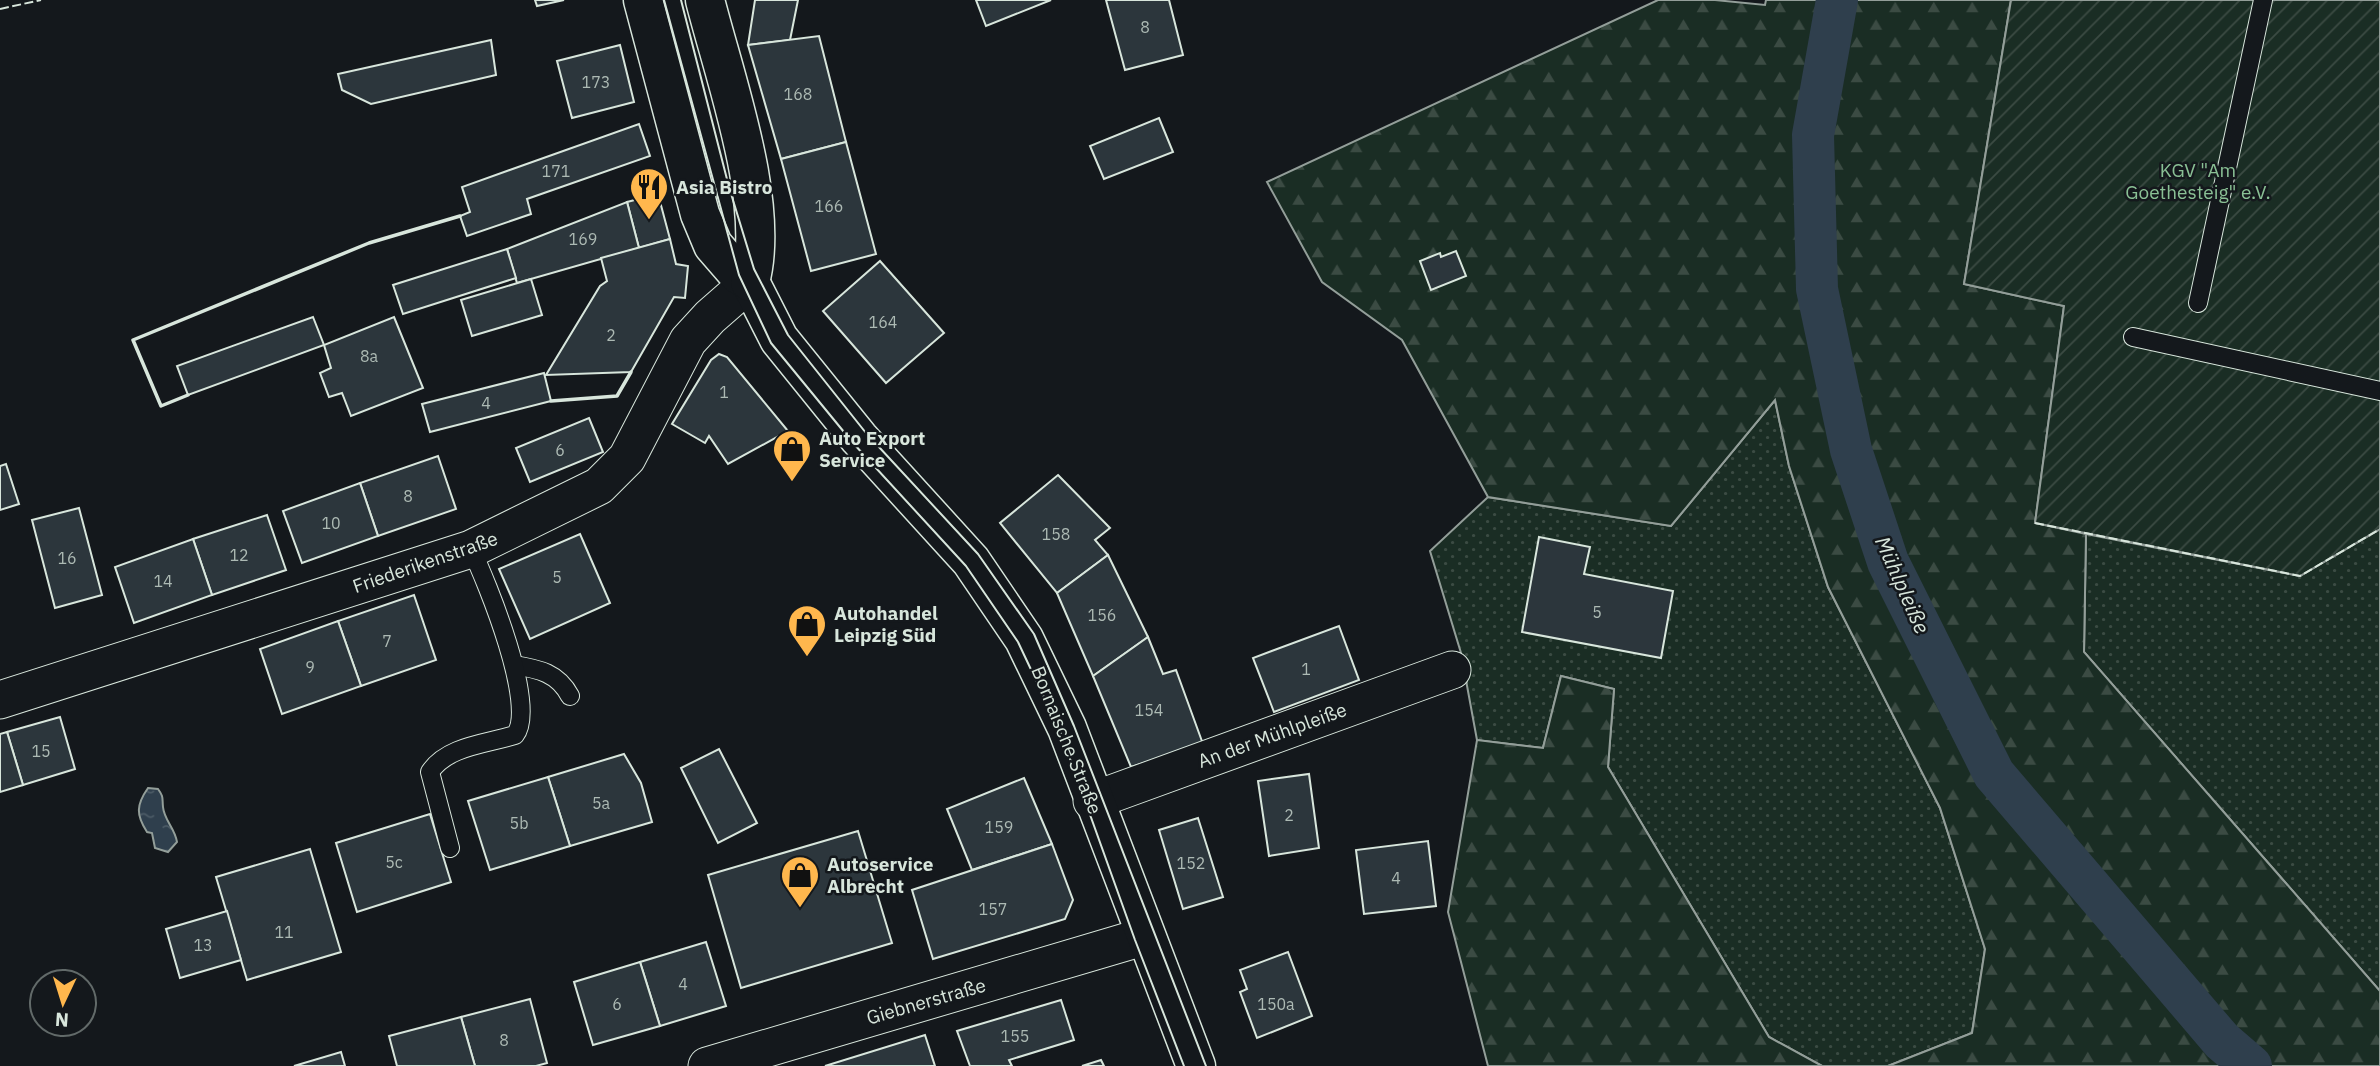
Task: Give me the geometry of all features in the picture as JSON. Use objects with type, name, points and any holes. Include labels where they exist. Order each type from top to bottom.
[{"type":"main road","name":"Bornaische Straße","points":[[643,0],[700,214],[713,245],[738,275],[750,282],[779,339],[859,438],[971,561],[1024,639],[1067,729],[1092,801],[1196,1066]]},
{"type":"main road","points":[[705,0],[751,184],[757,228],[750,282]]},
{"type":"street","name":"Friederikenstraße","points":[[0,700],[471,549],[599,486],[627,458],[688,341],[710,317],[750,282]]},
{"type":"street","name":"An der Mühlpleiße","points":[[1092,801],[1452,670]]},
{"type":"street","name":"Giebnerstraße","points":[[707,1066],[1146,936]]},
{"type":"lane","points":[[2197,303],[2263,0]]},
{"type":"lane","points":[[2133,337],[2380,391]]},
{"type":"lane","points":[[450,848],[430,772],[437,760],[447,755],[514,735],[522,721],[514,665],[485,578],[471,549]]},
{"type":"lane","points":[[514,665],[545,670],[564,684],[570,696]]},
{"type":"green space","points":[[1658,0],[1715,0],[1765,5],[1766,0],[2011,0],[1964,284],[2064,306],[2035,523],[2086,534],[2084,652],[2380,991],[2380,1066],[1888,1066],[1972,1033],[1985,949],[1940,808],[1828,587],[1789,466],[1775,400],[1671,526],[1488,497],[1402,340],[1322,282],[1267,182]]},
{"type":"green space","name":"KGV \"Am Goethesteig\" e.V.","points":[[2011,0],[2380,0],[2380,529],[2300,576],[2035,523],[2064,306],[1964,284]]},
{"type":"green space","points":[[1775,400],[1789,466],[1828,587],[1940,808],[1985,949],[1972,1033],[1888,1066],[1822,1066],[1769,1037],[1608,767],[1614,689],[1561,676],[1543,748],[1477,740],[1461,653],[1430,551],[1488,497],[1671,526]]},
{"type":"green space","points":[[2380,529],[2380,991],[2084,652],[2086,534],[2300,576]]},
{"type":"green space","points":[[1561,676],[1614,689],[1608,767],[1769,1037],[1822,1066],[1488,1066],[1448,912],[1477,740],[1543,748]]},
{"type":"water","points":[[148,788],[158,789],[161,794],[164,812],[176,837],[177,842],[168,852],[155,848],[152,833],[147,832],[141,820],[141,800]]},
{"type":"building","points":[[535,0],[564,0],[537,6]]},
{"type":"building","points":[[755,0],[798,0],[790,40],[748,45]]},
{"type":"building","points":[[976,0],[1051,0],[986,26]]},
{"type":"building","points":[[1106,0],[1169,0],[1183,55],[1125,70]]},
{"type":"building","points":[[819,36],[846,142],[781,159],[748,45]]},
{"type":"building","points":[[491,40],[496,75],[371,104],[342,90],[338,74]]},
{"type":"building","points":[[620,45],[634,102],[572,118],[557,61]]},
{"type":"building","points":[[1159,118],[1173,152],[1104,179],[1090,146]]},
{"type":"building","points":[[639,124],[650,156],[527,199],[531,214],[467,236],[460,216],[470,212],[462,187]]},
{"type":"building","points":[[846,142],[876,254],[811,271],[781,159]]},
{"type":"building","name":"Asia Bistro","points":[[658,194],[670,239],[639,248],[627,202]]},
{"type":"building","points":[[627,202],[639,248],[517,283],[507,249]]},
{"type":"building","points":[[670,239],[676,264],[688,266],[685,298],[674,297],[631,372],[546,375],[600,286],[607,281],[601,258]]},
{"type":"building","points":[[507,249],[516,278],[403,314],[393,285]]},
{"type":"building","points":[[1456,251],[1466,276],[1431,290],[1420,261],[1440,253],[1441,257]]},
{"type":"building","points":[[880,261],[944,333],[886,383],[823,311]]},
{"type":"building","points":[[531,279],[542,315],[472,336],[461,300]]},
{"type":"building","points":[[313,317],[324,345],[188,395],[177,366]]},
{"type":"building","points":[[394,317],[423,388],[351,416],[342,393],[329,397],[320,373],[331,368],[324,345]]},
{"type":"building","points":[[719,354],[727,357],[788,431],[728,464],[709,436],[705,443],[672,424],[711,360]]},
{"type":"building","points":[[544,373],[551,401],[430,432],[422,404]]},
{"type":"building","points":[[589,418],[603,452],[530,482],[516,448]]},
{"type":"building","points":[[438,456],[456,509],[378,536],[360,483]]},
{"type":"building","points":[[6,464],[19,504],[0,510],[0,466]]},
{"type":"building","points":[[1058,475],[1110,528],[1095,540],[1108,555],[1057,593],[1000,523]]},
{"type":"building","points":[[360,483],[378,536],[302,563],[283,511]]},
{"type":"building","points":[[79,508],[102,595],[55,608],[32,520]]},
{"type":"building","points":[[267,515],[286,570],[212,595],[193,539]]},
{"type":"building","points":[[580,534],[610,603],[530,639],[499,569]]},
{"type":"building","points":[[1539,537],[1590,547],[1584,574],[1673,591],[1661,658],[1522,632]]},
{"type":"building","points":[[193,539],[212,595],[134,623],[115,567]]},
{"type":"building","points":[[1108,555],[1148,637],[1093,676],[1057,593]]},
{"type":"building","points":[[414,595],[436,660],[361,686],[338,621]]},
{"type":"building","points":[[338,621],[361,686],[282,714],[260,649]]},
{"type":"building","points":[[1339,626],[1359,680],[1274,712],[1253,658]]},
{"type":"building","points":[[1148,637],[1163,674],[1176,670],[1203,744],[1131,767],[1093,676]]},
{"type":"building","points":[[60,717],[75,769],[23,785],[7,732]]},
{"type":"building","points":[[7,732],[23,785],[0,792],[0,734]]},
{"type":"building","points":[[719,749],[757,823],[718,843],[681,768]]},
{"type":"building","points":[[624,754],[641,783],[652,822],[570,846],[548,777]]},
{"type":"building","points":[[1309,774],[1319,848],[1269,856],[1258,781]]},
{"type":"building","points":[[548,777],[570,846],[490,870],[468,801]]},
{"type":"building","points":[[1024,778],[1052,844],[972,870],[947,809]]},
{"type":"building","points":[[430,814],[451,882],[357,912],[336,843]]},
{"type":"building","points":[[1198,818],[1223,897],[1183,909],[1159,830]]},
{"type":"building","name":"Autoservice Albrecht","points":[[858,831],[892,943],[741,988],[708,875]]},
{"type":"building","points":[[1428,841],[1436,906],[1364,914],[1356,850]]},
{"type":"building","points":[[1052,844],[1073,900],[1065,919],[933,959],[912,890]]},
{"type":"building","points":[[310,849],[341,952],[247,980],[216,877]]},
{"type":"building","points":[[227,911],[241,960],[180,978],[166,929]]},
{"type":"building","points":[[706,942],[726,1006],[660,1026],[640,962]]},
{"type":"building","points":[[1288,952],[1312,1016],[1257,1038],[1240,992],[1247,989],[1240,970]]},
{"type":"building","points":[[640,962],[660,1026],[593,1045],[574,982]]},
{"type":"building","points":[[530,999],[547,1063],[536,1066],[475,1066],[461,1017]]},
{"type":"building","points":[[1061,1000],[1074,1040],[1009,1060],[1012,1066],[970,1066],[957,1031]]},
{"type":"building","points":[[461,1017],[475,1066],[397,1066],[389,1036]]},
{"type":"building","points":[[925,1035],[935,1066],[825,1066]]},
{"type":"building","points":[[341,1052],[345,1066],[294,1066]]},
{"type":"building","points":[[1101,1060],[1104,1066],[1082,1066]]},
{"type":"waterway","name":"Mühlpleiße","points":[[1837,0],[1813,135],[1817,289],[1851,450],[1888,562],[1994,774],[2222,1041],[2251,1066]]},
{"type":"tram line","points":[[664,0],[739,275],[771,343],[853,443],[966,566],[1018,642],[1060,731],[1135,940],[1184,1066]]},
{"type":"tram line","points":[[681,0],[729,187],[754,269],[788,335],[866,433],[978,554],[1034,634],[1074,726],[1206,1066]]},
{"type":"fence","points":[[0,9],[41,0]]},
{"type":"fence","points":[[2035,523],[2300,576],[2380,529]]},
{"type":"wall","points":[[188,395],[161,406],[133,340],[369,243],[460,216]]},
{"type":"wall","points":[[551,401],[617,396],[631,372]]},
{"type":"place","name":"Asia Bistro","points":[[649,221]]},
{"type":"place","name":"Auto Export Service","points":[[792,483]]},
{"type":"place","name":"Autohandel Leipzig Süd","points":[[807,658]]},
{"type":"place","name":"Autoservice Albrecht","points":[[800,909]]}]
